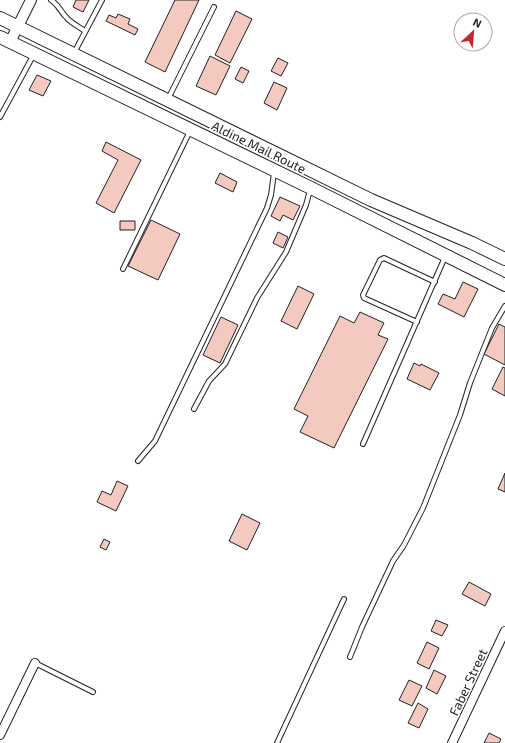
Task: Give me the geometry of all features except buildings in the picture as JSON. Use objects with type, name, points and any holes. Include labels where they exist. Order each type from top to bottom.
[{"type":"main road","name":"Aldine Mail Route","points":[[0,18],[371,200],[505,259]]},
{"type":"main road","name":"Aldine Mail Route","points":[[5,39],[446,255],[504,281]]},
{"type":"main road","points":[[161,115],[167,101]]},
{"type":"main road","points":[[311,188],[317,173]]},
{"type":"main road","points":[[446,255],[453,235]]},
{"type":"street","points":[[5,39],[18,27],[31,0]]},
{"type":"street","name":"Faber Street","points":[[452,743],[505,631]]},
{"type":"street","points":[[0,735],[35,663]]},
{"type":"lane","points":[[51,0],[58,4],[66,18],[85,31]]},
{"type":"lane","points":[[73,55],[102,0]]},
{"type":"lane","points":[[167,101],[214,7]]},
{"type":"lane","points":[[0,118],[34,54]]},
{"type":"lane","points":[[123,269],[191,129]]},
{"type":"lane","points":[[138,461],[155,441],[267,208],[271,195],[274,170]]},
{"type":"lane","points":[[194,409],[210,381],[225,364],[257,298],[286,252],[306,205],[311,188]]},
{"type":"lane","points":[[363,444],[446,255]]},
{"type":"lane","points":[[417,322],[364,298],[363,295],[380,260],[384,258],[435,282]]},
{"type":"lane","points":[[350,657],[362,626],[388,571],[404,545],[423,508],[460,415],[470,383],[492,328],[505,306]]},
{"type":"lane","points":[[277,743],[344,600]]},
{"type":"lane","points":[[35,663],[93,692]]}]
